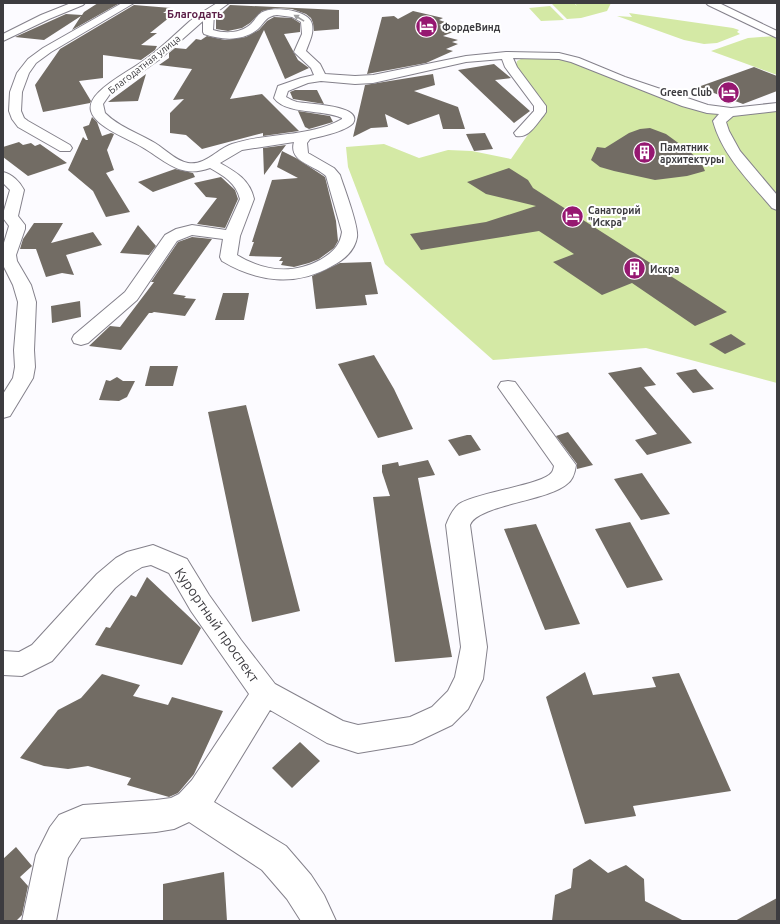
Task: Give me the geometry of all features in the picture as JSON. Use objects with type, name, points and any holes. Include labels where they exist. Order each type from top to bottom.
[{"type":"street","points":[[3,38],[45,17],[80,3]]},
{"type":"street","points":[[65,148],[23,124],[18,119],[15,111],[16,92],[23,73],[32,61],[47,50],[129,3]]},
{"type":"street","name":"Благодатная улица","points":[[224,3],[194,23],[171,45],[102,96],[97,103],[97,110],[102,119],[147,144],[179,165],[199,168],[211,163],[224,153],[237,147],[268,140],[305,137],[328,131],[348,121],[348,116],[339,110],[292,105],[284,102],[280,98],[282,89],[293,84],[321,77],[355,80],[373,79],[466,58],[500,55]]},
{"type":"street","points":[[711,3],[777,35]]},
{"type":"street","points":[[209,13],[208,32],[223,36],[246,32],[254,28],[268,13],[280,12],[298,15],[306,22],[307,32],[300,52],[316,66],[321,77]]},
{"type":"street","points":[[3,32],[22,23],[45,17]]},
{"type":"street","points":[[500,55],[559,56],[571,58],[686,103],[707,109],[731,112],[777,107]]},
{"type":"street","points":[[500,55],[511,67],[540,106],[540,112],[521,133]]},
{"type":"street","points":[[731,112],[726,114],[719,121],[721,128],[737,154],[777,205]]},
{"type":"street","points":[[211,163],[242,182],[247,193],[248,199],[232,236],[228,256],[238,264],[256,272],[294,276],[320,268],[340,255],[346,248],[349,241],[350,232],[333,175],[302,155],[300,151],[300,143],[305,137]]},
{"type":"street","points":[[3,176],[15,186],[17,190],[10,217],[17,225],[17,229],[8,255],[24,291],[27,302],[24,350],[25,367],[23,378],[3,411]]},
{"type":"street","points":[[81,339],[130,296],[171,238],[182,232],[192,230],[232,236]]},
{"type":"street","points":[[265,693],[337,733],[358,739],[412,730],[442,716],[458,700],[469,679],[474,647],[458,525],[460,518],[470,509],[478,505],[548,485],[560,479],[566,465],[508,387]]},
{"type":"street","name":"Курортный проспект","points":[[3,663],[22,664],[42,653],[106,581],[125,565],[136,559],[153,555],[178,566],[200,603],[231,648],[265,693],[203,791],[190,805],[174,814],[82,821],[70,826],[61,838],[52,855],[39,921]]},
{"type":"street","points":[[190,805],[274,858],[299,887],[319,921]]},
{"type":"green space","points":[[537,3],[574,3],[577,6],[575,3],[611,3],[607,11],[581,18],[567,19],[552,4]]},
{"type":"green space","points":[[550,6],[564,20],[541,21],[529,8]]},
{"type":"green space","points":[[629,13],[733,28],[739,30],[737,32],[740,34],[717,43],[704,44],[684,40],[617,16],[632,17]]},
{"type":"green space","points":[[776,36],[777,75],[711,51],[748,38]]},
{"type":"green space","name":"Санаторий \"Искра\"","points":[[523,58],[556,58],[574,61],[705,109],[777,108],[777,383],[646,348],[493,360],[385,264],[348,167],[346,147],[384,144],[419,158],[448,150],[472,151],[511,159],[543,113],[516,65],[517,61]]},
{"type":"building","points":[[98,3],[118,4],[72,30],[81,16],[44,40],[15,37],[66,14],[82,15]]},
{"type":"building","points":[[134,5],[171,8],[163,13],[175,13],[150,33],[157,33],[141,45],[157,46],[155,50],[141,60],[103,55],[103,78],[79,81],[91,101],[90,103],[43,112],[35,85],[60,49]]},
{"type":"building","points":[[230,5],[339,10],[339,29],[314,31],[311,18],[306,14],[292,9],[276,8],[262,11],[250,23],[242,28],[228,31],[216,29],[216,19]]},
{"type":"building","points":[[413,11],[443,18],[439,20],[445,22],[439,25],[452,28],[447,31],[453,32],[443,36],[458,40],[452,42],[458,44],[446,49],[453,51],[426,63],[367,74],[382,17],[394,16],[398,19]]},
{"type":"building","points":[[274,17],[292,18],[300,23],[300,32],[284,34],[298,60],[309,68],[285,79],[264,30],[230,99],[262,94],[299,131],[263,136],[263,133],[202,149],[186,135],[170,133],[170,113],[184,99],[173,100],[192,69],[159,65],[169,58],[169,53],[175,48],[186,49],[196,39],[201,40],[207,36],[225,40],[246,37],[259,30],[267,21]]},
{"type":"building","points":[[494,64],[511,78],[495,80],[530,111],[514,123],[458,70]]},
{"type":"building","points":[[754,67],[777,76],[777,91],[743,104],[698,87]]},
{"type":"building","points":[[146,74],[138,101],[108,102]]},
{"type":"building","points":[[433,74],[435,85],[414,91],[458,107],[465,129],[443,129],[439,114],[408,125],[385,114],[388,127],[371,128],[353,137],[365,85]]},
{"type":"building","points":[[295,90],[317,90],[324,104],[293,99],[290,92]]},
{"type":"building","points":[[298,111],[330,116],[333,122],[309,129],[305,127]]},
{"type":"building","points":[[92,117],[97,122],[102,136],[111,133],[114,134],[107,150],[114,170],[106,173],[130,212],[106,217],[93,191],[68,170],[83,137],[88,140],[83,127],[89,125]]},
{"type":"building","name":"Памятник архитектуры","points":[[650,128],[666,134],[688,150],[701,162],[705,171],[687,176],[655,180],[600,167],[591,160],[597,147],[605,148],[629,133],[640,129]]},
{"type":"building","points":[[485,133],[493,149],[474,151],[466,134]]},
{"type":"building","points":[[19,142],[23,145],[31,143],[35,146],[40,144],[67,163],[28,176],[3,157],[3,147]]},
{"type":"building","points":[[286,145],[264,175],[263,148]]},
{"type":"building","points":[[282,151],[296,158],[325,177],[336,221],[338,241],[334,248],[319,259],[294,267],[281,265],[283,261],[279,261],[282,257],[249,256],[272,180],[298,178],[277,167]]},
{"type":"building","points":[[509,168],[528,180],[533,188],[727,312],[695,326],[632,283],[602,295],[553,262],[574,254],[539,231],[421,250],[410,234],[486,222],[536,206],[486,194],[467,182]]},
{"type":"building","points":[[175,169],[193,173],[195,177],[153,192],[138,182]]},
{"type":"building","points":[[221,177],[235,190],[238,199],[225,228],[197,224],[217,198],[206,197],[194,183]]},
{"type":"building","points":[[34,223],[63,223],[51,243],[93,232],[102,245],[66,255],[74,275],[62,273],[46,277],[36,249],[20,249],[23,239]]},
{"type":"building","points":[[138,225],[156,246],[149,255],[120,253]]},
{"type":"building","points":[[192,237],[212,239],[173,294],[186,296],[184,298],[196,299],[185,316],[154,312],[149,313],[121,350],[89,346],[110,326],[120,327],[154,282],[151,282],[178,242]]},
{"type":"building","points":[[371,262],[378,294],[365,295],[367,305],[316,309],[312,276],[340,263]]},
{"type":"building","points":[[223,293],[249,293],[244,320],[215,320]]},
{"type":"building","points":[[80,301],[81,317],[52,323],[51,306]]},
{"type":"building","points":[[731,334],[746,344],[725,354],[709,344]]},
{"type":"building","points":[[374,355],[394,389],[413,429],[378,438],[338,364]]},
{"type":"building","points":[[150,366],[178,366],[173,386],[145,386]]},
{"type":"building","points":[[641,367],[656,385],[644,387],[692,443],[647,455],[635,440],[657,434],[608,373]]},
{"type":"building","points":[[696,369],[714,389],[693,393],[676,373]]},
{"type":"building","points":[[117,377],[123,381],[135,381],[127,397],[119,401],[99,400],[106,380],[110,381]]},
{"type":"building","points":[[246,405],[300,611],[252,622],[208,412]]},
{"type":"building","points":[[568,432],[593,465],[577,469],[577,464],[556,436]]},
{"type":"building","points":[[471,435],[481,450],[459,456],[448,440]]},
{"type":"building","points":[[428,460],[435,475],[418,478],[452,657],[395,662],[373,497],[390,496],[382,472],[382,465],[398,462],[399,466]]},
{"type":"building","points":[[642,473],[670,514],[641,520],[614,479]]},
{"type":"building","points":[[630,522],[663,580],[627,588],[595,529]]},
{"type":"building","points":[[536,524],[580,624],[545,630],[504,529]]},
{"type":"building","points":[[147,577],[201,628],[182,665],[95,645],[106,627],[110,628],[131,595],[136,597]]},
{"type":"building","points":[[585,672],[593,695],[656,687],[652,677],[679,673],[731,791],[633,806],[636,816],[585,824],[546,697]]},
{"type":"building","points":[[102,674],[140,685],[133,696],[168,705],[172,697],[223,711],[194,774],[178,793],[169,797],[127,785],[131,778],[88,766],[68,769],[44,766],[20,758],[58,710],[81,698]]},
{"type":"building","points":[[300,742],[320,761],[292,788],[272,768]]},
{"type":"building","points":[[16,847],[32,866],[20,877],[28,886],[22,915],[16,921],[3,921],[3,859]]},
{"type":"building","points":[[590,859],[608,873],[626,865],[644,879],[645,901],[684,921],[552,921],[555,895],[571,888],[573,869]]},
{"type":"building","points":[[224,872],[227,921],[163,921],[163,884]]},
{"type":"building","points":[[777,898],[777,921],[735,921]]},
{"type":"place","name":"ФордеВинд","points":[[426,27]]},
{"type":"place","name":"Green Club","points":[[728,92]]},
{"type":"place","name":"Памятник архитектуры","points":[[644,153]]},
{"type":"place","name":"Санаторий \"Искра\"","points":[[572,216]]},
{"type":"place","name":"Искра","points":[[635,269]]},
{"type":"district","name":"Благодать","points":[[195,14]]}]
